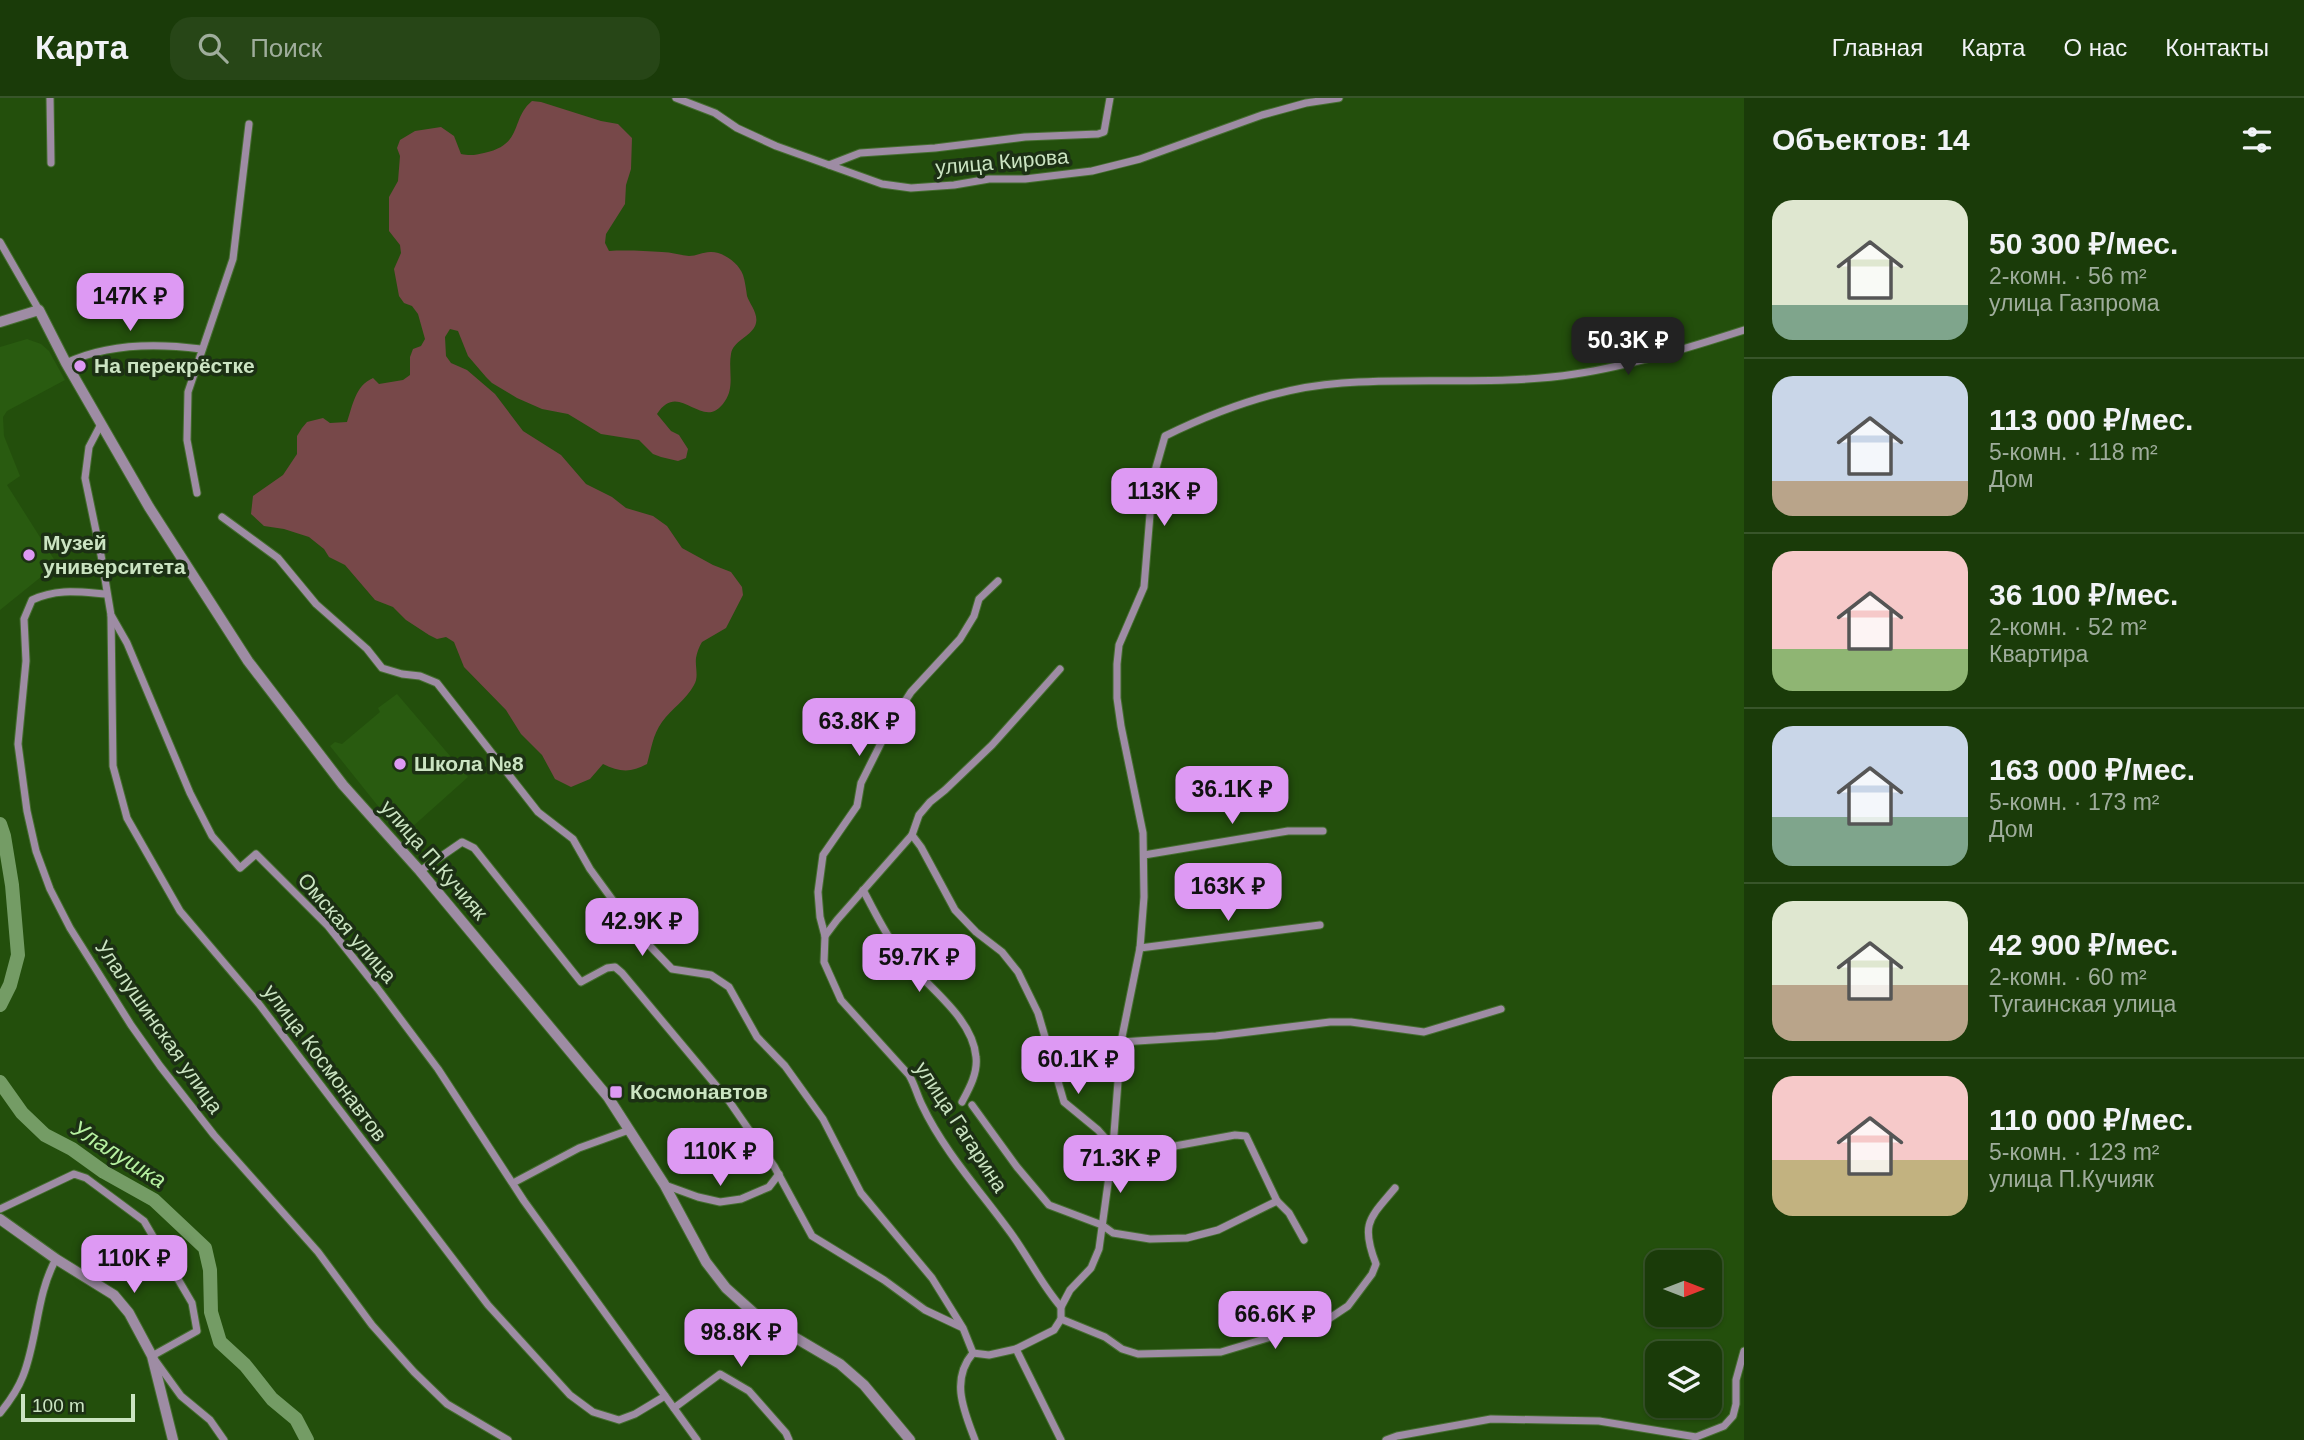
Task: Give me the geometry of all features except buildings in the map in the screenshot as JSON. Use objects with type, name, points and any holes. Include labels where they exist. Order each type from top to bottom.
[{"type":"street","points":[[50,98],[51,163]]},
{"type":"street","name":"улица Кирова","points":[[676,98],[715,113],[737,128],[776,146],[882,184],[911,188],[954,185],[989,178],[1060,176],[1116,166],[1262,115],[1306,103],[1339,98]]},
{"type":"street","points":[[829,165],[860,153],[935,148],[1025,137],[1098,134],[1104,132],[1110,98]]},
{"type":"street","points":[[197,493],[187,440],[188,392],[233,259],[249,124]]},
{"type":"street","name":"улица П.Кучияк","points":[[0,242],[149,508],[248,661],[343,785],[420,871],[608,1097],[664,1184],[706,1262],[726,1288],[755,1314],[840,1364],[864,1385],[910,1440]]},
{"type":"street","points":[[0,322],[39,310]]},
{"type":"street","points":[[973,1353],[989,1356],[1016,1349],[1054,1330],[1061,1319],[1061,1307],[1070,1290],[1091,1268],[1099,1249],[1113,1147],[1121,1042],[1140,948],[1144,897],[1144,855],[1138,800],[1120,716],[1117,664],[1119,645],[1144,587],[1153,478],[1165,436],[1244,405],[1296,390],[1341,383],[1504,379],[1575,374],[1708,342],[1744,330]]},
{"type":"street","points":[[66,363],[86,353],[121,347],[201,349]]},
{"type":"street","name":"Омская улица","points":[[101,424],[89,447],[85,478],[111,615],[127,643],[190,793],[212,836],[240,868],[256,854],[328,926],[438,1069],[513,1183],[697,1440]]},
{"type":"street","points":[[222,517],[278,558],[316,604],[367,649],[383,668],[420,676],[437,683],[538,812],[573,839],[590,869],[625,917],[672,968],[711,975],[729,987],[757,1037],[785,1066],[823,1119],[861,1193],[932,1278],[963,1328],[973,1353]]},
{"type":"street","name":"улица Гагарина","points":[[999,581],[979,599],[974,616],[960,639],[911,692],[891,723],[861,782],[857,806],[822,855],[818,892],[820,917],[825,936],[824,962],[841,1000],[909,1075],[921,1103],[950,1150],[1015,1239],[1044,1287],[1061,1307]]},
{"type":"street","name":"Улалушинская улица","points":[[106,594],[67,591],[47,593],[33,600],[24,619],[26,661],[18,744],[27,811],[36,850],[50,889],[70,928],[131,1025],[214,1135],[318,1252],[372,1325],[414,1372],[447,1404],[508,1440]]},
{"type":"street","name":"улица Космонавтов","points":[[111,615],[113,766],[127,818],[180,911],[259,1004],[488,1305],[570,1395],[593,1412],[619,1420],[665,1396]]},
{"type":"street","points":[[825,936],[912,835],[919,815],[930,802],[992,745],[1060,669]]},
{"type":"street","points":[[1144,855],[1288,831],[1323,831]]},
{"type":"street","points":[[912,835],[955,910],[976,932],[1002,952],[1018,972],[1038,1013],[1064,1102],[1098,1130],[1113,1147],[1164,1148],[1235,1135],[1246,1136],[1277,1201],[1289,1213],[1304,1240]]},
{"type":"street","points":[[420,871],[462,842],[474,848],[581,982],[607,968],[615,967],[729,1101],[779,1174],[812,1236],[884,1280],[925,1310],[963,1328]]},
{"type":"street","points":[[863,890],[901,955],[943,998],[972,1037],[977,1059],[972,1084],[962,1102]]},
{"type":"street","points":[[1140,948],[1320,925]]},
{"type":"street","points":[[1121,1042],[1216,1036],[1330,1022],[1351,1022],[1424,1032],[1501,1009]]},
{"type":"street","points":[[972,1105],[1017,1167],[1049,1205],[1102,1225],[1113,1233],[1150,1239],[1187,1238],[1218,1230],[1277,1201]]},
{"type":"street","points":[[513,1183],[579,1148],[629,1130]]},
{"type":"street","points":[[0,1209],[74,1174],[86,1178],[135,1213],[152,1232],[192,1303],[197,1331],[152,1356]]},
{"type":"street","points":[[664,1184],[720,1202],[741,1199],[769,1187],[779,1174]]},
{"type":"street","points":[[1061,1319],[1105,1337],[1122,1349],[1138,1354],[1164,1355],[1221,1352],[1301,1325],[1327,1320],[1349,1306],[1372,1274],[1376,1264],[1367,1226],[1371,1217],[1395,1188]]},
{"type":"street","points":[[0,1219],[56,1259],[114,1295],[129,1313],[152,1356],[181,1396],[210,1420],[224,1440]]},
{"type":"street","points":[[0,1413],[23,1376],[46,1277],[56,1259]]},
{"type":"street","points":[[1016,1349],[1061,1440]]},
{"type":"street","points":[[1387,1440],[1491,1419],[1600,1421],[1698,1439],[1724,1426],[1732,1416],[1736,1404],[1736,1380],[1744,1352]]},
{"type":"street","points":[[973,1353],[965,1362],[960,1381],[965,1414],[975,1440]]},
{"type":"street","points":[[152,1356],[173,1440]]},
{"type":"street","points":[[674,1408],[720,1374],[749,1391],[786,1433],[789,1440]]},
{"type":"shaded area","points":[[532,101],[618,124],[632,138],[631,169],[626,185],[625,204],[606,234],[605,243],[609,251],[665,252],[689,256],[715,252],[725,256],[741,271],[756,318],[753,330],[732,350],[730,390],[717,410],[700,411],[674,402],[666,405],[657,414],[671,431],[679,435],[688,449],[686,458],[678,461],[653,454],[639,440],[601,434],[568,414],[542,409],[517,398],[486,377],[468,356],[458,331],[450,329],[445,337],[446,356],[451,363],[467,370],[495,394],[523,431],[561,455],[586,484],[612,497],[626,508],[653,516],[667,526],[682,548],[731,572],[742,587],[743,595],[726,628],[702,642],[696,658],[695,682],[659,727],[647,764],[625,770],[603,764],[590,779],[571,787],[555,779],[542,755],[521,734],[506,710],[464,667],[454,642],[446,637],[437,639],[429,635],[406,620],[393,607],[375,600],[345,565],[329,557],[324,549],[309,537],[264,526],[251,514],[253,496],[283,475],[297,454],[297,436],[307,422],[323,418],[330,423],[347,422],[356,397],[367,381],[373,378],[379,384],[403,380],[410,375],[413,349],[421,346],[425,339],[418,314],[399,296],[394,269],[401,253],[400,245],[389,231],[389,197],[398,181],[400,156],[397,148],[400,140],[415,131],[441,127],[454,136],[461,154],[484,153],[497,149],[511,138],[525,108]]},
{"type":"shaded area","points":[[27,339],[41,344],[49,351],[65,380],[7,411],[3,417],[4,436],[20,476],[7,485],[57,564],[0,610],[0,347]]},
{"type":"shaded area","name":"Школа №8","points":[[397,694],[468,777],[402,836],[330,746],[335,742],[342,744],[380,712],[378,708]]},
{"type":"waterway","name":"Улалушка","points":[[0,824],[12,885],[18,955],[10,985],[0,1005]]},
{"type":"waterway","name":"Улалушка","points":[[0,1082],[22,1113],[45,1135],[154,1200],[205,1248],[210,1270],[211,1312],[220,1342],[245,1365],[272,1399],[296,1419],[307,1440]]},
{"type":"place","name":"На перекрёстке","points":[[80,366]]},
{"type":"place","name":"Музей университета","points":[[29,555]]},
{"type":"place","name":"Школа №8","points":[[400,764]]},
{"type":"place","name":"Космонавтов","points":[[616,1092]]}]
